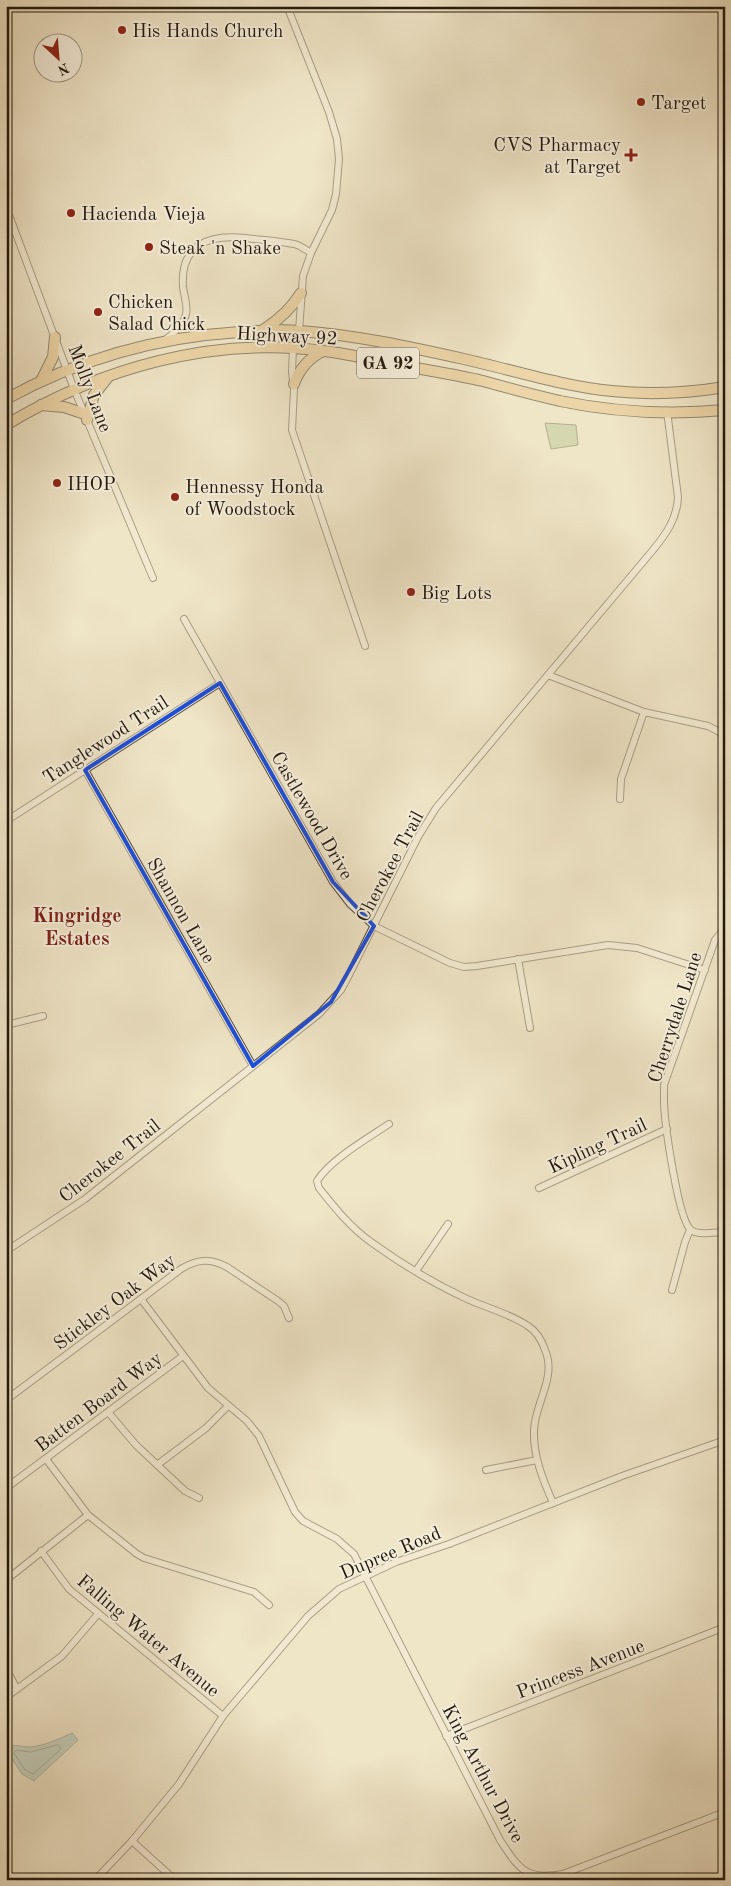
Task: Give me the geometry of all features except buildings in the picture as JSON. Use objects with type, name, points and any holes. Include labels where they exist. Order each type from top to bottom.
[{"type":"main road","points":[[262,330],[282,316],[301,293]]},
{"type":"main road","name":"Highway 92","points":[[6,400],[41,381],[67,370],[120,352],[165,340],[262,330],[299,331],[369,339],[434,352],[562,383],[612,391],[664,393],[725,387]]},
{"type":"main road","points":[[41,381],[53,357],[56,337]]},
{"type":"main road","name":"Highway 92","points":[[6,425],[74,388],[108,376],[192,354],[235,348],[323,350],[482,381],[569,402],[611,409],[666,412],[725,410]]},
{"type":"main road","points":[[294,384],[307,363],[323,350]]},
{"type":"main road","points":[[40,405],[64,407],[86,417],[94,395],[108,376]]},
{"type":"street","points":[[287,6],[328,112],[337,139],[339,159],[336,194],[332,210],[311,252],[303,276],[299,331],[293,348],[292,424],[294,436],[365,646]]},
{"type":"street","name":"Molly Lane","points":[[6,207],[74,388],[153,578]]},
{"type":"street","points":[[165,340],[176,330],[186,316],[184,268],[188,256],[205,241],[236,237],[296,244],[311,252]]},
{"type":"street","name":"Cherokee Trail","points":[[6,1251],[85,1199],[331,1002],[348,977],[426,822],[653,550],[669,528],[674,518],[678,497],[666,412]]},
{"type":"street","name":"Castlewood Drive","points":[[184,620],[333,882],[350,904],[374,926],[439,959],[464,966],[593,947],[622,946],[650,952],[705,970]]},
{"type":"street","points":[[548,675],[644,712],[708,726],[725,736]]},
{"type":"street","name":"Tanglewood Trail","points":[[6,821],[220,683]]},
{"type":"street","points":[[620,799],[621,779],[644,712]]},
{"type":"street","name":"Shannon Lane","points":[[86,770],[253,1066]]},
{"type":"street","name":"Cherrydale Lane","points":[[690,1230],[684,1220],[677,1190],[667,1129],[664,1085],[716,940],[725,928]]},
{"type":"street","points":[[518,959],[530,1028]]},
{"type":"street","points":[[6,1026],[44,1016]]},
{"type":"street","points":[[389,1124],[347,1153],[321,1174],[317,1181],[319,1188],[354,1229],[372,1244],[460,1296],[530,1327],[538,1337],[546,1350],[549,1363],[549,1377],[536,1412],[534,1431],[537,1460],[553,1503]]},
{"type":"street","name":"Kipling Trail","points":[[538,1188],[667,1129]]},
{"type":"street","points":[[416,1271],[448,1224]]},
{"type":"street","points":[[672,1290],[690,1230],[696,1233],[725,1232]]},
{"type":"street","name":"Stickley Oak Way","points":[[6,1400],[190,1263],[199,1260],[209,1260],[226,1267],[278,1301],[284,1306],[289,1318]]},
{"type":"street","name":"King Arthur Drive","points":[[141,1299],[208,1388],[247,1422],[259,1436],[295,1512],[303,1521],[337,1539],[354,1554],[500,1840],[516,1863],[529,1873],[542,1878],[571,1872],[725,1812]]},
{"type":"street","name":"Batten Board Way","points":[[6,1488],[183,1356]]},
{"type":"street","points":[[158,1465],[206,1428],[228,1406]]},
{"type":"street","points":[[108,1412],[136,1445],[185,1491],[199,1498]]},
{"type":"street","name":"Dupree Road","points":[[95,1880],[132,1841],[179,1784],[223,1716],[308,1616],[339,1589],[396,1562],[449,1544],[622,1476],[725,1440]]},
{"type":"street","points":[[46,1458],[88,1515],[144,1558],[254,1592],[269,1605]]},
{"type":"street","points":[[486,1470],[537,1460]]},
{"type":"street","points":[[6,1580],[88,1515]]},
{"type":"street","name":"Falling Water Avenue","points":[[41,1551],[69,1589],[223,1716]]},
{"type":"street","points":[[6,1697],[62,1656],[98,1614]]},
{"type":"street","name":"Princess Avenue","points":[[446,1736],[725,1627]]},
{"type":"street","points":[[6,1669],[17,1689]]},
{"type":"street","points":[[132,1841],[175,1880]]},
{"type":"highlighted area","points":[[220,683],[333,882],[374,926],[331,1002],[253,1066],[85,770]]},
{"type":"green space","points":[[545,423],[576,425],[578,445],[551,449]]},
{"type":"water","points":[[72,1733],[78,1740],[34,1781],[22,1774],[6,1750],[6,1748],[13,1746],[30,1747],[41,1745]]},
{"type":"place","name":"His Hands Church","points":[[122,30]]},
{"type":"place","name":"Target","points":[[641,102]]},
{"type":"place","name":"CVS Pharmacy at Target","points":[[631,155]]},
{"type":"place","name":"Hacienda Vieja","points":[[71,213]]},
{"type":"place","name":"Steak 'n Shake","points":[[149,247]]},
{"type":"place","name":"Chicken Salad Chick","points":[[98,312]]},
{"type":"place","name":"IHOP","points":[[57,483]]},
{"type":"place","name":"Hennessy Honda of Woodstock","points":[[175,497]]},
{"type":"place","name":"Big Lots","points":[[411,592]]},
{"type":"district","name":"Kingridge Estates","points":[[77,926]]}]
